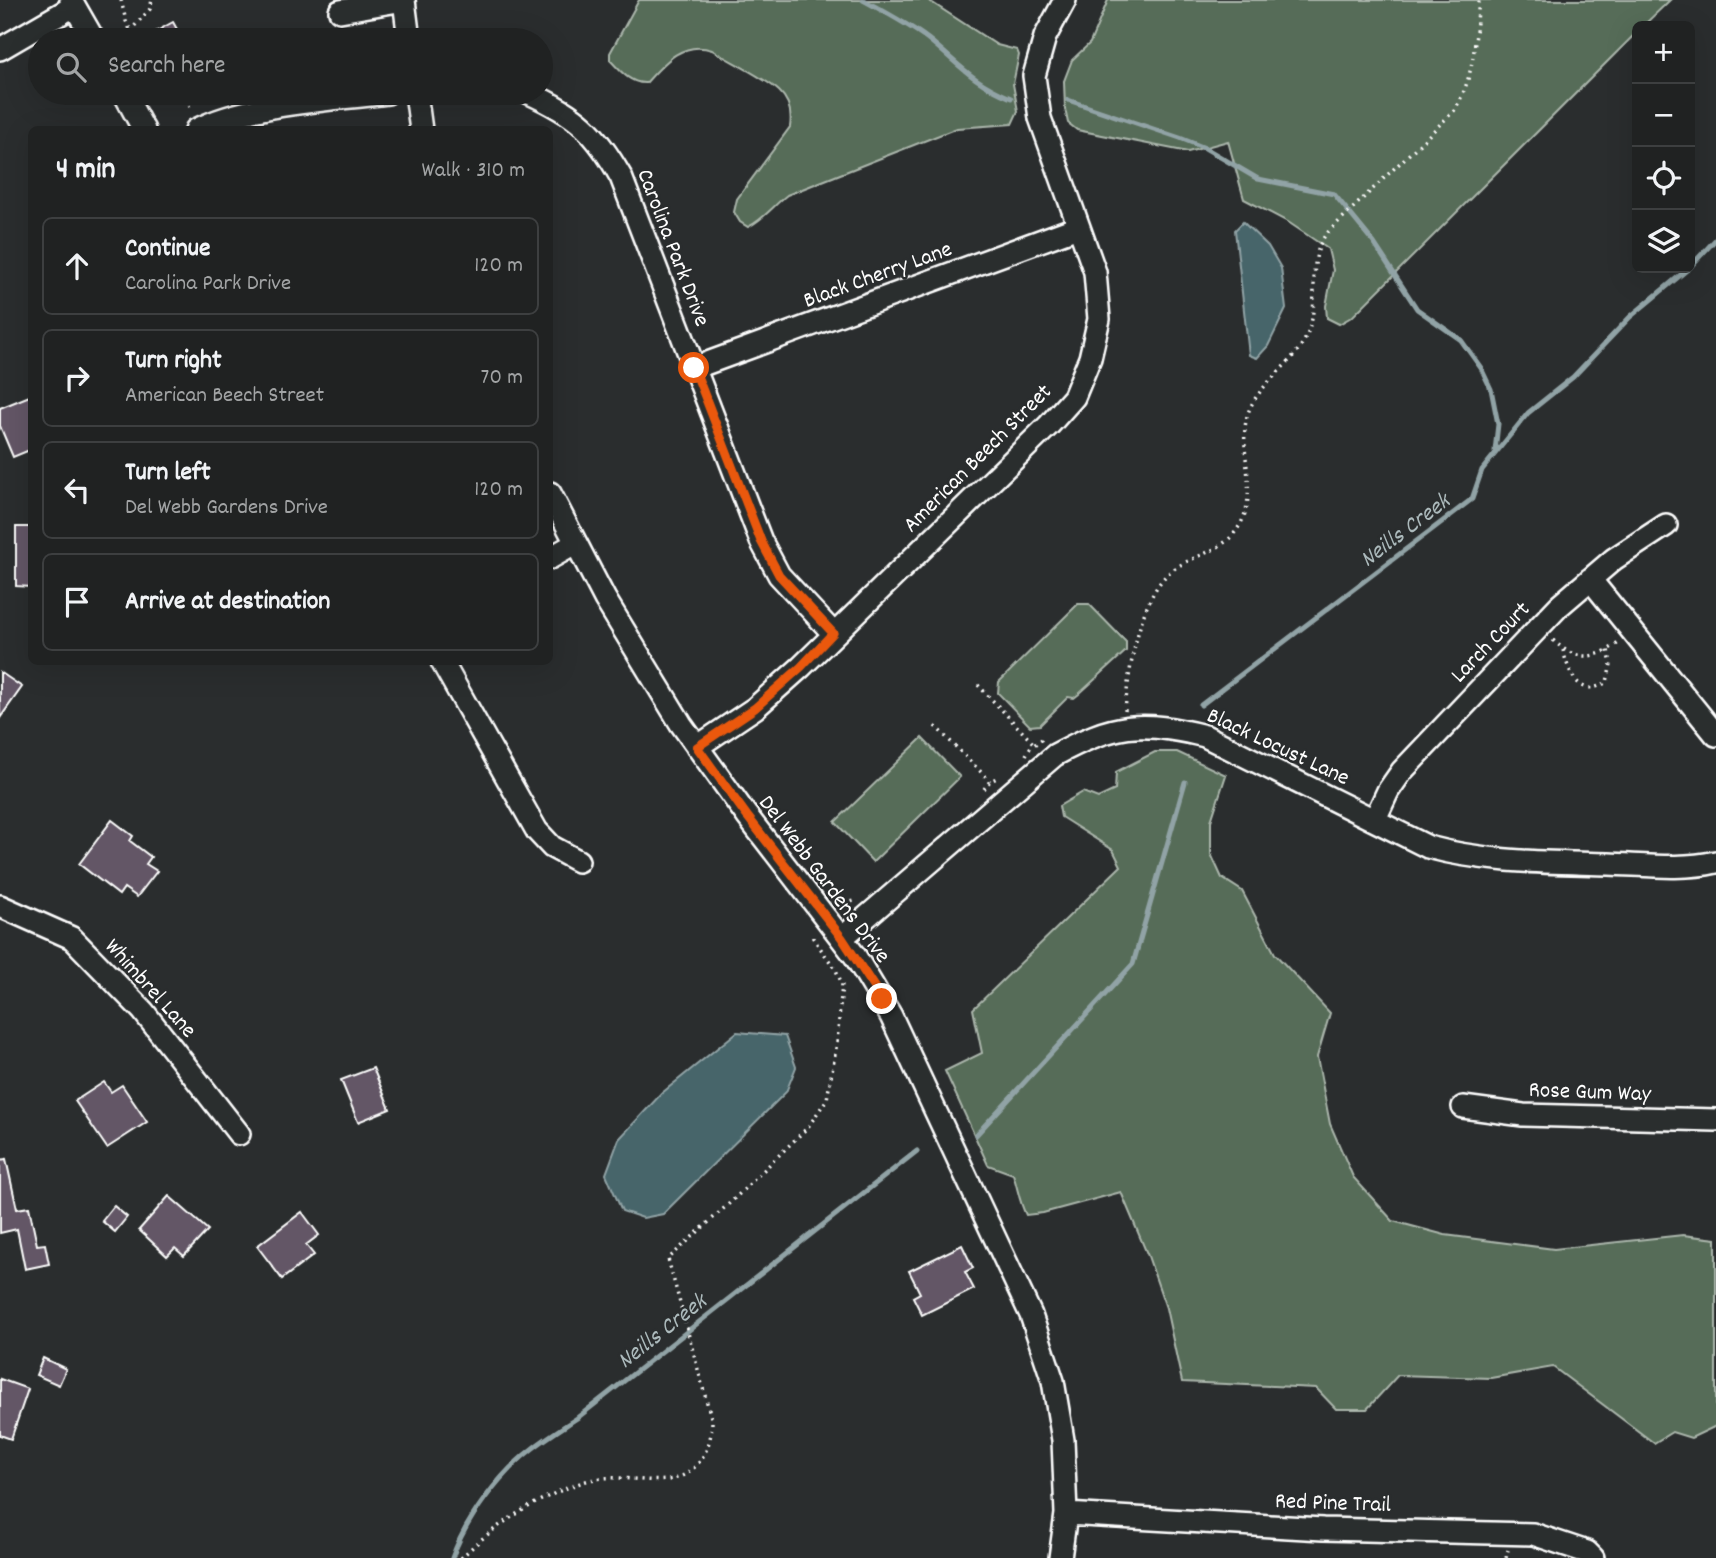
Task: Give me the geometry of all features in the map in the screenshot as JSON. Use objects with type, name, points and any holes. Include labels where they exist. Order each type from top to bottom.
[{"type":"street","points":[[340,10],[404,0],[408,28]]},
{"type":"street","name":"American Beech Street","points":[[697,747],[755,708],[801,667],[1049,425],[1074,397],[1090,359],[1098,318],[1095,272],[1040,118],[1034,76],[1045,37],[1065,0]]},
{"type":"street","points":[[33,28],[73,3],[87,28]]},
{"type":"street","points":[[0,49],[28,31]]},
{"type":"street","name":"Carolina Park Drive","points":[[553,104],[584,125],[605,149],[621,177],[761,541],[779,575],[833,633]]},
{"type":"street","points":[[130,105],[142,126]]},
{"type":"street","points":[[194,120],[222,118],[241,105]]},
{"type":"street","points":[[418,105],[420,126]]},
{"type":"street","name":"Black Cherry Lane","points":[[694,368],[1078,227]]},
{"type":"street","name":"Del Webb Gardens Drive","points":[[553,499],[631,643],[697,747],[842,938],[887,1008],[1031,1315],[1053,1381],[1063,1440],[1066,1514],[1060,1558]]},
{"type":"street","name":"Larch Court","points":[[1376,819],[1388,791],[1402,771],[1559,606],[1590,579],[1666,525]]},
{"type":"street","points":[[553,556],[575,544]]},
{"type":"street","points":[[1590,579],[1716,735]]},
{"type":"street","points":[[444,665],[537,831],[552,847],[578,861]]},
{"type":"street","name":"Black Locust Lane","points":[[842,938],[1055,755],[1083,740],[1108,731],[1139,726],[1166,726],[1205,736],[1428,847],[1458,855],[1490,859],[1670,866],[1716,862]]},
{"type":"street","name":"Whimbrel Lane","points":[[0,906],[72,938],[143,1011],[240,1134]]},
{"type":"street","name":"Rose Gum Way","points":[[1463,1107],[1523,1115],[1716,1119]]},
{"type":"street","name":"Red Pine Trail","points":[[1066,1514],[1323,1529],[1533,1534],[1587,1552],[1593,1558]]},
{"type":"path","points":[[121,0],[129,28]]},
{"type":"path","points":[[133,28],[150,9],[152,0]]},
{"type":"path","points":[[1125,712],[1135,644],[1161,581],[1177,567],[1218,548],[1242,520],[1249,487],[1245,434],[1248,413],[1268,384],[1294,356],[1307,335],[1314,314],[1316,254],[1327,233],[1445,121],[1462,99],[1472,72],[1479,0]]},
{"type":"path","points":[[1551,639],[1563,650],[1574,655],[1587,656],[1608,650],[1620,641]]},
{"type":"path","points":[[1563,650],[1572,675],[1589,689],[1607,682],[1611,664],[1608,650]]},
{"type":"path","points":[[978,685],[1034,744]]},
{"type":"path","points":[[936,726],[990,780]]},
{"type":"path","points":[[1026,756],[1034,744],[1049,736]]},
{"type":"path","points":[[461,1558],[487,1535],[515,1516],[558,1493],[603,1477],[671,1480],[686,1473],[707,1452],[712,1438],[712,1422],[668,1259],[808,1126],[827,1099],[842,984],[836,970],[813,938],[813,931],[818,927]]},
{"type":"green space","points":[[639,0],[928,0],[997,45],[1017,50],[1019,55],[1013,84],[1018,111],[1012,124],[957,128],[787,195],[748,227],[740,222],[734,212],[737,199],[790,127],[788,103],[779,91],[765,81],[712,50],[702,48],[692,48],[675,55],[646,83],[626,76],[610,60],[610,53]]},
{"type":"green space","points":[[1108,0],[1670,0],[1648,21],[1632,21],[1632,37],[1353,316],[1339,324],[1327,318],[1326,306],[1333,270],[1328,249],[1288,222],[1244,199],[1228,141],[1188,152],[1077,130],[1068,123],[1064,81],[1072,60],[1090,43]]},
{"type":"green space","points":[[1078,604],[1089,604],[1126,642],[1126,651],[1074,698],[1068,697],[1040,725],[1030,726],[998,693],[999,682]]},
{"type":"green space","points":[[922,738],[960,777],[873,862],[835,822]]},
{"type":"green space","points":[[1155,752],[1177,752],[1226,775],[1211,821],[1211,854],[1222,878],[1242,891],[1275,954],[1330,1013],[1317,1057],[1330,1124],[1353,1177],[1393,1221],[1445,1235],[1554,1249],[1683,1235],[1716,1239],[1716,1426],[1691,1438],[1672,1432],[1654,1443],[1553,1367],[1491,1378],[1398,1375],[1367,1409],[1336,1409],[1316,1388],[1182,1382],[1166,1308],[1121,1192],[1026,1215],[1013,1174],[988,1165],[945,1071],[982,1053],[973,1009],[1121,866],[1113,850],[1061,817],[1059,806],[1083,792],[1098,798],[1115,790],[1116,772]]},
{"type":"water","points":[[1243,222],[1268,246],[1281,268],[1286,309],[1268,346],[1257,358],[1249,355],[1235,230]]},
{"type":"water","points":[[737,1032],[785,1036],[796,1067],[786,1092],[663,1214],[643,1218],[622,1211],[606,1174],[619,1139],[662,1093]]},
{"type":"building","points":[[173,22],[176,28],[162,28]]},
{"type":"building","points":[[28,397],[28,451],[13,457],[0,426],[0,408]]},
{"type":"building","points":[[16,527],[28,527],[28,587],[16,586]]},
{"type":"building","points":[[0,672],[22,687],[0,718]]},
{"type":"building","points":[[112,820],[133,836],[130,841],[151,857],[146,864],[157,871],[137,897],[124,888],[119,895],[79,864]]},
{"type":"building","points":[[373,1068],[390,1109],[358,1122],[341,1080]]},
{"type":"building","points":[[104,1082],[111,1092],[122,1085],[147,1122],[107,1148],[75,1101]]},
{"type":"building","points":[[6,1159],[17,1209],[29,1207],[37,1245],[45,1244],[49,1264],[25,1269],[17,1229],[0,1233],[0,1160]]},
{"type":"building","points":[[169,1196],[208,1230],[184,1256],[175,1248],[167,1256],[139,1230]]},
{"type":"building","points":[[114,1206],[127,1217],[115,1232],[102,1221]]},
{"type":"building","points":[[302,1212],[319,1235],[306,1245],[314,1255],[282,1279],[257,1246]]},
{"type":"building","points":[[962,1245],[973,1268],[965,1272],[974,1289],[922,1315],[913,1297],[920,1293],[909,1271]]},
{"type":"building","points":[[43,1358],[66,1369],[59,1385],[36,1375]]},
{"type":"building","points":[[0,1379],[28,1389],[11,1439],[0,1435]]},
{"type":"waterway","points":[[863,0],[912,28],[966,72],[1011,98]]},
{"type":"waterway","points":[[1068,100],[1205,148],[1258,179],[1334,194],[1374,243],[1417,309],[1461,340],[1481,368],[1491,389],[1498,424],[1495,451]]},
{"type":"waterway","name":"Neills Creek","points":[[1695,262],[1716,239]]},
{"type":"waterway","name":"Neills Creek","points":[[1201,705],[1472,499],[1482,470],[1528,413],[1573,377],[1630,317],[1683,273]]},
{"type":"waterway","name":"Neills Creek","points":[[976,1135],[1133,964],[1185,782]]},
{"type":"waterway","name":"Neills Creek","points":[[452,1558],[466,1528],[485,1498],[520,1459],[577,1418],[917,1151]]},
{"type":"route","points":[[694,368],[761,541],[779,575],[833,633],[801,667],[755,708],[697,747],[842,938],[882,999]]}]
